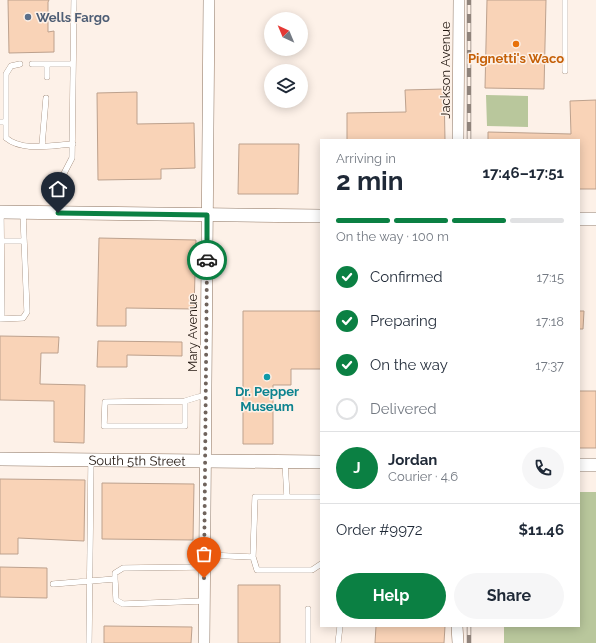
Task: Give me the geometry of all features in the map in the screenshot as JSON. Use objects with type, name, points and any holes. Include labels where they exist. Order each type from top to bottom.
[{"type":"street","name":"Mary Avenue","points":[[204,643],[209,0]]},
{"type":"street","name":"Jackson Avenue","points":[[458,139],[459,0]]},
{"type":"street","points":[[1,212],[320,216]]},
{"type":"street","points":[[580,219],[596,219]]},
{"type":"street","name":"South 5th Street","points":[[0,459],[320,462]]},
{"type":"street","points":[[580,465],[596,465]]},
{"type":"street","points":[[457,627],[458,643]]},
{"type":"lane","points":[[58,213],[59,183],[72,158],[74,0]]},
{"type":"lane","points":[[565,0],[565,71]]},
{"type":"lane","points":[[20,64],[11,66],[6,74],[3,122],[6,138],[13,144],[24,146],[73,144]]},
{"type":"lane","points":[[32,64],[73,64]]},
{"type":"lane","points":[[47,64],[47,77]]},
{"type":"lane","points":[[42,146],[46,98]]},
{"type":"lane","points":[[1,212],[1,319],[23,318],[27,312],[23,212]]},
{"type":"lane","points":[[2,241],[24,241]]},
{"type":"lane","points":[[186,401],[185,426],[104,426],[105,402],[186,401],[206,396]]},
{"type":"lane","points":[[89,643],[88,581],[90,460]]},
{"type":"lane","points":[[285,462],[287,497]]},
{"type":"lane","points":[[320,497],[255,497],[253,557],[257,570],[312,570],[320,565]]},
{"type":"lane","points":[[204,555],[253,557]]},
{"type":"lane","points":[[204,567],[123,568],[115,573],[116,600],[124,604],[204,601]]},
{"type":"lane","points":[[53,584],[115,579]]},
{"type":"lane","points":[[308,609],[308,643]]},
{"type":"lane","points":[[338,643],[340,627]]},
{"type":"green space","points":[[486,95],[528,96],[528,127],[487,126]]},
{"type":"green space","points":[[580,492],[596,492],[596,643],[504,643],[504,627],[580,627]]},
{"type":"building","name":"Wells Fargo","points":[[8,0],[49,0],[48,32],[54,31],[54,52],[9,53]]},
{"type":"building","name":"Pignetti's Waco","points":[[487,0],[546,0],[544,89],[485,88]]},
{"type":"building","points":[[444,89],[445,139],[347,139],[347,113],[406,112],[405,90]]},
{"type":"building","points":[[137,92],[137,124],[194,123],[195,168],[161,169],[161,179],[98,180],[97,93]]},
{"type":"building","points":[[596,100],[596,189],[580,189],[580,139],[488,139],[488,132],[571,134],[570,101]]},
{"type":"building","points":[[239,144],[299,144],[298,194],[238,194]]},
{"type":"building","points":[[99,238],[196,240],[194,309],[126,308],[126,326],[97,326]]},
{"type":"building","name":"Dr. Pepper Museum","points":[[243,311],[320,311],[320,369],[291,369],[291,385],[273,385],[273,444],[243,444]]},
{"type":"building","points":[[580,311],[584,311],[583,329],[580,329]]},
{"type":"building","points":[[0,336],[59,337],[58,353],[41,353],[40,384],[85,385],[84,443],[54,442],[54,401],[0,400]]},
{"type":"building","points":[[98,341],[182,342],[182,356],[127,355],[127,367],[97,367]]},
{"type":"building","points":[[580,391],[596,391],[596,448],[580,448]]},
{"type":"building","points":[[0,479],[85,480],[84,541],[18,538],[18,554],[0,554]]},
{"type":"building","points":[[102,483],[194,484],[193,540],[102,539]]},
{"type":"building","points":[[0,567],[47,568],[47,598],[0,597]]},
{"type":"building","points":[[238,585],[280,585],[280,643],[238,643]]},
{"type":"building","points":[[104,626],[192,627],[191,643],[104,643]]},
{"type":"building","points":[[376,627],[445,627],[444,643],[375,643]]},
{"type":"railway","points":[[469,0],[469,139]]},
{"type":"railway","points":[[469,627],[469,643]]},
{"type":"way so far","points":[[204,578],[207,260]]},
{"type":"place","name":"Wells Fargo","points":[[28,17]]},
{"type":"place","name":"Pignetti's Waco","points":[[516,44]]},
{"type":"place","name":"Dr. Pepper Museum","points":[[267,377]]},
{"type":"route","points":[[58,213],[207,215],[207,260]]}]
